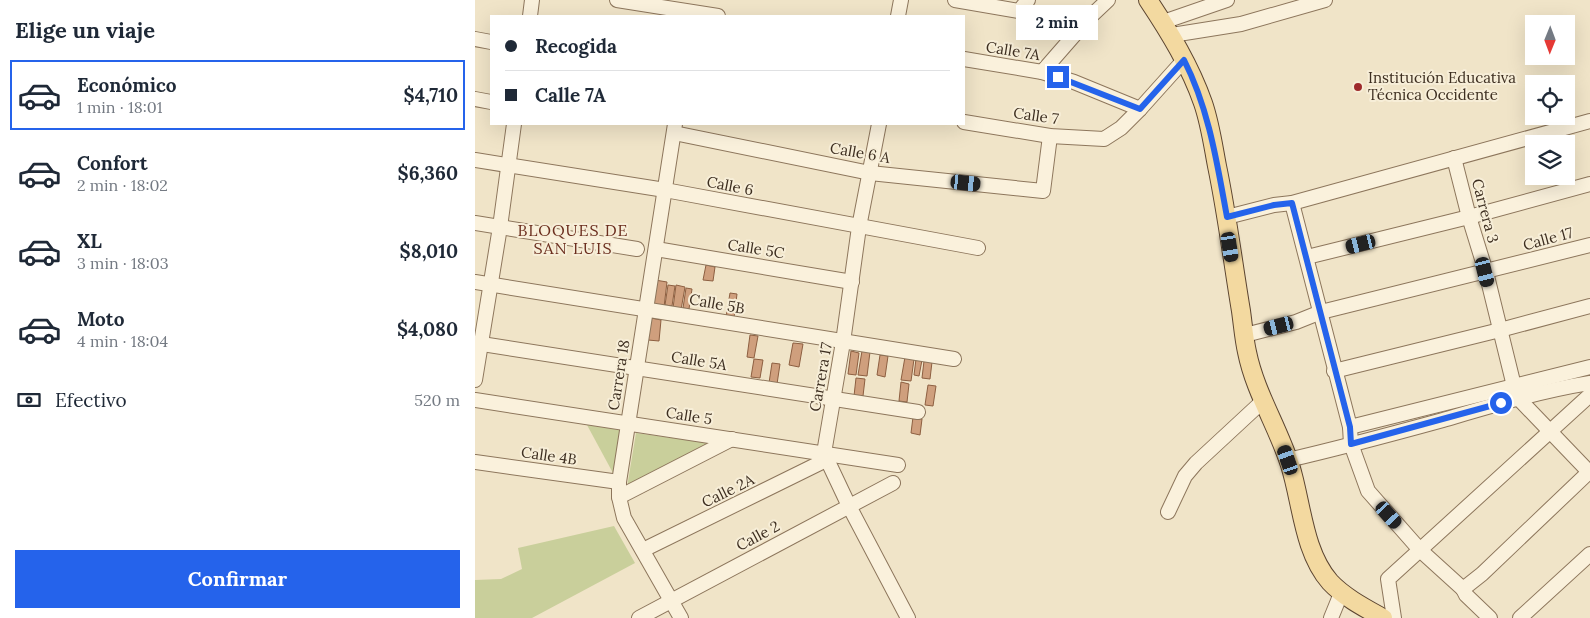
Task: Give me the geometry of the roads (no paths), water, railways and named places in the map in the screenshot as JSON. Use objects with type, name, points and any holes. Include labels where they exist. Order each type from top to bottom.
[{"type":"main road","points":[[1148,0],[1184,60],[1203,103],[1212,136],[1227,217],[1247,352],[1255,379],[1288,460],[1311,547],[1317,562],[1331,582],[1356,602],[1383,618]]},
{"type":"street","points":[[529,15],[532,0]]},
{"type":"street","points":[[617,0],[694,9],[715,15]]},
{"type":"street","points":[[898,15],[901,0]]},
{"type":"street","points":[[955,0],[1023,6]]},
{"type":"street","points":[[1042,72],[1107,0]]},
{"type":"street","points":[[1167,29],[1227,0]]},
{"type":"street","points":[[1167,29],[1241,24],[1325,0]]},
{"type":"street","points":[[475,39],[490,42]]},
{"type":"street","name":"Calle 7A","points":[[965,59],[1042,72],[1074,82],[1140,109]]},
{"type":"street","points":[[1140,109],[1184,60]]},
{"type":"street","points":[[475,100],[490,102]]},
{"type":"street","name":"Calle 7","points":[[965,122],[1050,136],[1105,139],[1121,128],[1140,109]]},
{"type":"street","points":[[1227,217],[1274,205],[1292,203],[1590,121]]},
{"type":"street","points":[[475,380],[478,343],[501,227],[515,125]]},
{"type":"street","name":"Carrera 17","points":[[825,457],[859,227],[879,125]]},
{"type":"street","name":"Calle 6 A","points":[[675,128],[870,173],[1043,190],[1050,136]]},
{"type":"street","name":"Carrera 18","points":[[675,128],[636,368],[619,482],[619,498],[624,518],[681,618]]},
{"type":"street","name":"Carrera 3","points":[[1454,158],[1516,392]]},
{"type":"street","name":"Calle 6","points":[[475,160],[665,190],[978,248]]},
{"type":"street","points":[[1307,258],[1590,184]]},
{"type":"street","points":[[1292,203],[1350,427],[1351,444],[1368,491],[1420,550],[1463,589],[1466,595],[1490,618]]},
{"type":"street","points":[[475,223],[637,249]]},
{"type":"street","name":"Calle 17","points":[[1245,335],[1296,322],[1321,312],[1590,245]]},
{"type":"street","name":"Calle 5C","points":[[656,249],[852,282]]},
{"type":"street","name":"Calle 5B","points":[[475,282],[954,359]]},
{"type":"street","points":[[1334,371],[1590,306]]},
{"type":"street","name":"Calle 5A","points":[[478,343],[918,412]]},
{"type":"street","points":[[1288,460],[1351,444],[1590,367]]},
{"type":"street","points":[[1350,427],[1516,392],[1590,383]]},
{"type":"street","points":[[1463,589],[1482,574],[1590,472],[1550,431],[1516,392]]},
{"type":"street","points":[[1394,618],[1388,579],[1590,395]]},
{"type":"street","name":"Calle 5","points":[[475,400],[732,439],[825,457],[898,465]]},
{"type":"street","points":[[1168,512],[1185,476],[1196,463],[1264,400]]},
{"type":"street","points":[[619,498],[732,439]]},
{"type":"street","points":[[825,457],[909,618]]},
{"type":"street","name":"Calle 2A","points":[[643,550],[825,457]]},
{"type":"street","name":"Calle 4B","points":[[475,462],[619,482]]},
{"type":"street","name":"Calle 2","points":[[639,618],[893,484]]},
{"type":"street","points":[[1519,618],[1590,554]]},
{"type":"street","points":[[1331,618],[1342,591]]},
{"type":"place","name":"Institución Educativa Técnica Occidente","points":[[1358,87]]},
{"type":"district","name":"BLOQUES DE SAN LUIS","points":[[573,239]]}]
